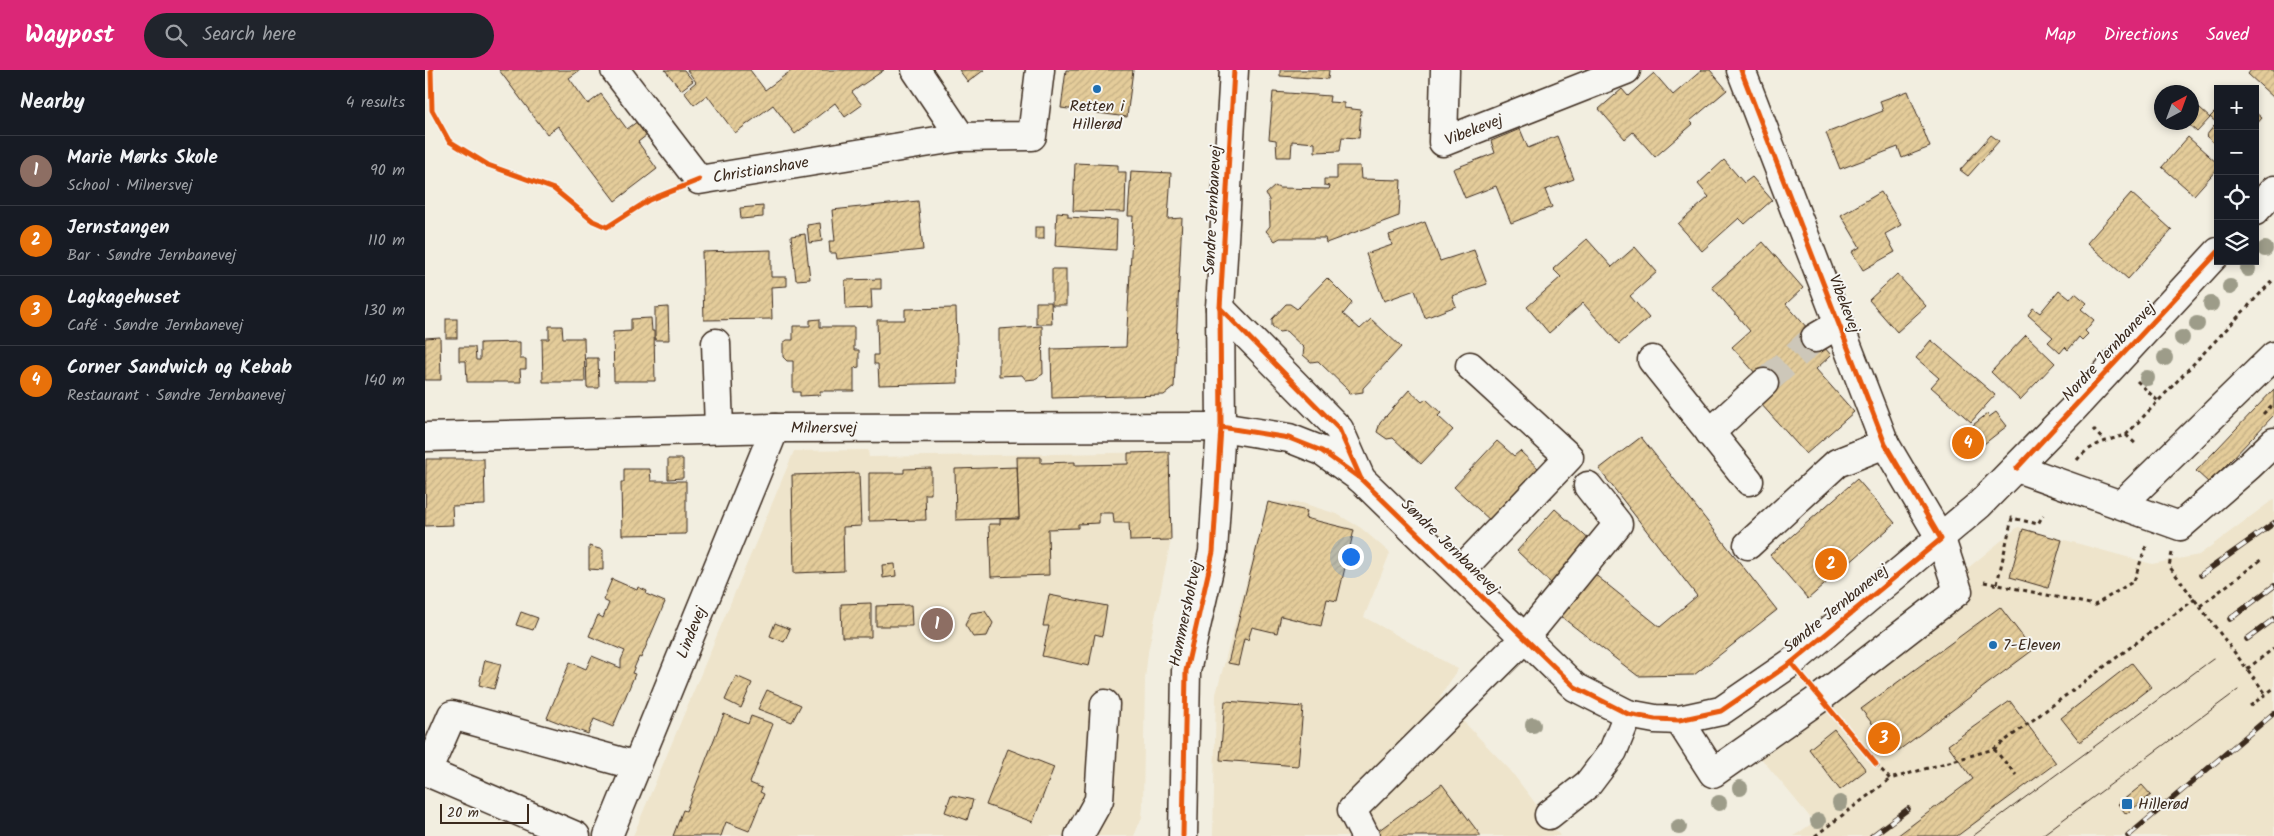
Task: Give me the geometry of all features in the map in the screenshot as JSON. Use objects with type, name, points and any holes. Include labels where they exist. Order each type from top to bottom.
[{"type":"street","name":"Christianshave","points":[[615,70],[699,180],[961,137],[1031,136],[1040,70]]},
{"type":"street","points":[[916,70],[961,137]]},
{"type":"street","name":"Søndre Jernbanevej","points":[[1234,70],[1220,308],[1221,427],[1289,438],[1322,451],[1361,479],[1459,572],[1575,687],[1628,714],[1655,719],[1679,720],[1721,711],[1791,663],[1941,538],[2017,468]]},
{"type":"street","name":"Vibekevej","points":[[1445,70],[1443,142],[1625,70]]},
{"type":"street","name":"Vibekevej","points":[[1741,70],[1885,444],[1941,538],[1958,592]]},
{"type":"street","points":[[2259,207],[2274,190]]},
{"type":"street","name":"Nordre Jernbanevej","points":[[2017,468],[2214,256]]},
{"type":"street","points":[[1220,308],[1339,430],[1361,479]]},
{"type":"street","points":[[1815,338],[1839,324]]},
{"type":"street","points":[[716,343],[719,429]]},
{"type":"street","points":[[2122,504],[2274,356]]},
{"type":"street","points":[[1652,360],[1749,481]]},
{"type":"street","points":[[1459,572],[1569,457],[1470,366]]},
{"type":"street","points":[[1710,433],[1764,383]]},
{"type":"street","name":"Milnersvej","points":[[425,437],[775,428],[1221,427]]},
{"type":"street","name":"Hammersholtvej","points":[[1183,836],[1186,670],[1213,552],[1221,427]]},
{"type":"street","name":"Lindevej","points":[[608,836],[775,428]]},
{"type":"street","points":[[2017,468],[2180,526],[2274,442]]},
{"type":"street","points":[[1748,545],[1837,463],[1885,444]]},
{"type":"street","points":[[1365,836],[1352,810],[1525,638],[1618,524],[1587,486]]},
{"type":"street","points":[[1679,720],[1713,772],[1821,698],[1958,592]]},
{"type":"street","points":[[1079,836],[1099,800],[1105,704]]},
{"type":"street","points":[[577,836],[427,772],[452,714],[637,766]]},
{"type":"street","points":[[1549,815],[1588,784],[1613,751],[1628,714]]},
{"type":"path","points":[[2076,461],[2081,454],[2104,441],[2126,435],[2274,278]]},
{"type":"path","points":[[2126,435],[2137,445]]},
{"type":"path","points":[[1997,584],[2011,518],[2038,524],[2043,516]]},
{"type":"path","points":[[1958,592],[1986,582],[2095,605],[2134,581],[2156,517]]},
{"type":"path","points":[[2173,550],[2169,566],[2266,694]]},
{"type":"path","points":[[2200,606],[2262,559]]},
{"type":"path","points":[[1815,836],[1890,780],[1994,749],[2195,599]]},
{"type":"path","points":[[2247,669],[2274,648]]},
{"type":"path","points":[[2250,706],[2274,688]]},
{"type":"path","points":[[1994,749],[2016,775]]},
{"type":"path","points":[[1870,757],[1890,780]]},
{"type":"shaded area","points":[[868,450],[869,457],[1169,452],[1171,540],[1148,652],[1145,679],[1143,806],[1142,817],[1134,836],[633,836],[794,451]]},
{"type":"shaded area","points":[[2274,499],[2274,836],[1794,836],[1814,822],[1751,746],[2018,527],[2152,564],[2199,555]]},
{"type":"shaded area","points":[[1268,502],[1302,503],[1337,514],[1361,528],[1390,553],[1364,617],[1458,669],[1440,697],[1510,770],[1560,836],[1213,836],[1216,694]]},
{"type":"building","points":[[499,70],[580,70],[569,78],[588,104],[601,94],[627,129],[641,119],[651,132],[638,142],[657,169],[615,201],[558,126],[547,134]]},
{"type":"building","points":[[665,70],[684,70],[693,81],[681,90]]},
{"type":"building","points":[[687,70],[750,70],[765,90],[792,70],[884,70],[852,92],[862,105],[845,117],[835,103],[795,134],[773,105],[735,133],[707,95],[694,105],[684,92],[696,82]]},
{"type":"building","points":[[959,70],[984,70],[968,82]]},
{"type":"building","name":"Retten i Hillerød","points":[[1066,70],[1133,70],[1127,117],[1061,108]]},
{"type":"building","points":[[1280,70],[1329,70],[1328,79],[1280,76]]},
{"type":"building","points":[[1702,70],[1710,70],[1727,90],[1690,121],[1693,124],[1655,157],[1633,132],[1625,139],[1599,109],[1622,89],[1628,96],[1654,73],[1673,95]]},
{"type":"building","points":[[2251,70],[2274,70],[2274,98],[2248,74]]},
{"type":"building","points":[[1908,91],[1930,147],[1902,158],[1898,147],[1840,169],[1826,133],[1883,111],[1880,101]]},
{"type":"building","points":[[1273,92],[1330,96],[1329,102],[1344,103],[1344,108],[1361,110],[1359,138],[1342,137],[1340,151],[1315,152],[1315,143],[1292,141],[1291,157],[1277,157],[1276,140],[1269,139]]},
{"type":"building","points":[[2199,108],[2210,118],[2199,130]]},
{"type":"building","points":[[2214,126],[2214,143],[2206,136]]},
{"type":"building","points":[[1520,129],[1528,148],[1557,136],[1574,179],[1545,190],[1552,207],[1511,223],[1496,186],[1465,198],[1453,169],[1495,153],[1491,141]]},
{"type":"building","points":[[1991,135],[1999,141],[1968,176],[1960,170]]},
{"type":"building","points":[[2188,137],[2214,160],[2214,172],[2194,195],[2162,167]]},
{"type":"building","points":[[1724,160],[1744,183],[1752,177],[1772,200],[1745,224],[1739,218],[1702,251],[1678,224],[1709,197],[1698,184]]},
{"type":"building","points":[[1075,163],[1118,165],[1118,172],[1126,172],[1125,212],[1073,211]]},
{"type":"building","points":[[1337,166],[1360,166],[1361,179],[1401,180],[1399,216],[1326,243],[1325,238],[1280,238],[1275,241],[1266,231],[1270,226],[1269,200],[1266,194],[1275,186],[1279,188],[1329,189],[1330,186],[1324,185],[1324,179],[1337,179]]},
{"type":"building","points":[[1131,171],[1171,173],[1168,219],[1182,218],[1174,387],[1164,395],[1052,398],[1051,349],[1126,347],[1133,216],[1128,216]]},
{"type":"building","points":[[1881,192],[1901,225],[1885,234],[1895,252],[1863,270],[1852,252],[1860,247],[1841,215]]},
{"type":"building","points":[[2131,193],[2172,230],[2128,279],[2087,243]]},
{"type":"building","points":[[918,201],[923,250],[837,259],[836,253],[830,253],[829,241],[835,241],[832,210]]},
{"type":"building","points":[[763,206],[763,217],[741,219],[740,208]]},
{"type":"building","points":[[1057,212],[1068,213],[1068,217],[1117,220],[1116,250],[1055,246]]},
{"type":"building","points":[[1425,222],[1440,261],[1474,250],[1487,284],[1452,296],[1456,306],[1425,318],[1415,290],[1384,301],[1366,254],[1392,245],[1389,235]]},
{"type":"building","points":[[820,223],[822,241],[809,243],[807,225]]},
{"type":"building","points":[[1035,227],[1044,227],[1044,239],[1035,239]]},
{"type":"building","points":[[805,234],[810,279],[796,280],[791,236]]},
{"type":"building","points":[[1587,239],[1612,267],[1635,247],[1657,272],[1630,296],[1649,318],[1619,344],[1583,303],[1549,333],[1527,307],[1561,277],[1553,269]]},
{"type":"building","points":[[1763,242],[1803,288],[1786,304],[1831,355],[1816,369],[1854,412],[1806,454],[1760,403],[1772,392],[1732,347],[1750,331],[1712,287]]},
{"type":"building","points":[[771,250],[771,277],[787,277],[787,286],[771,287],[772,319],[704,320],[702,252]]},
{"type":"building","points":[[1052,269],[1066,269],[1066,305],[1052,305]]},
{"type":"building","points":[[1897,274],[1926,306],[1897,332],[1869,300]]},
{"type":"building","points":[[1327,278],[1352,303],[1343,314],[1360,329],[1371,319],[1401,347],[1363,388],[1363,392],[1349,394],[1348,390],[1318,361],[1311,362],[1303,355],[1304,348],[1286,331],[1279,332],[1272,326],[1272,319],[1286,304],[1290,304],[1297,309]]},
{"type":"building","points":[[881,279],[881,289],[871,289],[872,308],[846,309],[845,280]]},
{"type":"building","points":[[2059,290],[2070,299],[2075,293],[2087,303],[2081,309],[2094,320],[2085,331],[2088,334],[2082,340],[2079,337],[2068,350],[2065,347],[2060,353],[2048,342],[2053,337],[2028,315],[2033,308],[2040,313]]},
{"type":"building","points":[[1036,302],[1051,302],[1052,324],[1036,324]]},
{"type":"building","points":[[668,307],[669,340],[655,340],[655,308]]},
{"type":"building","points":[[956,308],[958,383],[879,385],[878,364],[874,364],[874,355],[878,355],[877,320],[905,320],[905,309]]},
{"type":"building","points":[[651,318],[652,331],[654,331],[655,381],[614,381],[613,332],[631,331],[631,319]]},
{"type":"building","points":[[446,319],[457,319],[457,338],[446,338]]},
{"type":"building","points":[[820,319],[820,327],[854,327],[854,350],[859,350],[859,367],[854,368],[854,391],[820,391],[820,395],[800,396],[800,392],[793,392],[793,361],[787,361],[783,357],[783,343],[787,340],[793,340],[793,326],[810,326],[810,320]]},
{"type":"building","points":[[549,326],[562,326],[563,338],[584,338],[585,382],[543,382],[542,339],[549,339]]},
{"type":"building","points":[[1042,326],[1043,374],[1035,379],[1026,380],[1022,375],[999,376],[999,329]]},
{"type":"building","points":[[2026,335],[2055,363],[2020,400],[1991,372]]},
{"type":"building","points":[[440,337],[441,380],[425,380],[425,338]]},
{"type":"building","points":[[1931,340],[1995,395],[1971,422],[1931,387],[1939,378],[1916,358]]},
{"type":"building","points":[[520,342],[520,359],[526,359],[526,369],[520,369],[521,382],[467,382],[466,361],[459,361],[459,347],[475,347],[476,360],[480,360],[480,343]]},
{"type":"building","points":[[586,358],[598,358],[599,388],[587,388]]},
{"type":"building","points":[[2274,389],[2274,415],[2209,483],[2196,471]]},
{"type":"building","points":[[1409,390],[1422,402],[1426,399],[1441,413],[1438,416],[1453,430],[1421,464],[1393,438],[1387,439],[1377,432],[1380,423]]},
{"type":"building","points":[[1996,412],[2007,426],[1966,458],[1955,444],[1972,431],[1969,428],[1987,414],[1989,417]]},
{"type":"building","points":[[1641,437],[1777,610],[1694,675],[1638,676],[1559,615],[1593,573],[1660,627],[1697,596],[1599,469]]},
{"type":"building","points":[[1497,441],[1514,456],[1520,451],[1540,470],[1492,522],[1454,487]]},
{"type":"building","points":[[1169,452],[1171,540],[1130,541],[1129,523],[1114,523],[1113,513],[1099,513],[1099,523],[1078,524],[1078,528],[1048,529],[1049,575],[991,577],[989,524],[1000,524],[1000,519],[1019,519],[1017,457],[1041,457],[1041,463],[1075,462],[1075,465],[1128,464],[1128,453]]},
{"type":"building","points":[[426,459],[484,459],[485,505],[452,506],[453,525],[425,526]]},
{"type":"building","points":[[668,459],[683,459],[683,478],[668,479]]},
{"type":"building","points":[[1017,467],[1019,518],[956,520],[955,469]]},
{"type":"building","points":[[931,468],[931,494],[925,494],[926,520],[869,521],[869,473],[904,473],[904,469]]},
{"type":"building","points":[[624,469],[650,469],[651,481],[686,481],[686,534],[622,535],[621,482],[624,482]]},
{"type":"building","points":[[859,473],[861,526],[843,527],[844,571],[794,573],[792,475]]},
{"type":"building","points":[[1857,479],[1895,523],[1808,599],[1770,555]]},
{"type":"building","points":[[1268,502],[1307,511],[1305,518],[1354,530],[1337,601],[1327,599],[1321,626],[1281,616],[1277,633],[1252,627],[1248,640],[1244,639],[1238,665],[1228,663]]},
{"type":"building","points":[[1555,509],[1593,543],[1554,586],[1517,551]]},
{"type":"building","points":[[2023,529],[2062,540],[2048,588],[2010,577]]},
{"type":"building","points":[[589,546],[603,550],[603,570],[589,569]]},
{"type":"building","points":[[895,564],[896,576],[883,578],[882,565]]},
{"type":"building","points":[[612,579],[637,590],[638,587],[647,591],[646,594],[665,602],[641,658],[639,657],[632,673],[635,674],[613,727],[594,719],[588,734],[547,718],[570,662],[586,669],[592,656],[621,668],[621,660],[625,651],[589,636],[598,615],[603,618],[609,603],[603,600]]},
{"type":"building","points":[[1049,595],[1107,606],[1102,636],[1095,634],[1089,666],[1042,656],[1049,626],[1043,626]]},
{"type":"building","points":[[871,603],[871,637],[842,637],[841,604]]},
{"type":"building","points":[[911,605],[912,626],[876,626],[876,606]]},
{"type":"building","points":[[2000,607],[2033,650],[1895,753],[1861,709]]},
{"type":"building","points":[[985,611],[993,623],[987,636],[973,637],[965,625],[971,613]]},
{"type":"building","points":[[521,612],[538,618],[533,630],[516,625]]},
{"type":"building","points":[[775,623],[790,629],[784,642],[770,636]]},
{"type":"building","points":[[485,660],[501,664],[494,689],[479,685]]},
{"type":"building","points":[[2132,663],[2151,687],[2080,742],[2061,718]]},
{"type":"building","points":[[736,676],[752,683],[741,708],[725,700]]},
{"type":"building","points":[[767,690],[801,705],[792,722],[758,709]]},
{"type":"building","points":[[1225,701],[1303,707],[1298,766],[1220,760]]},
{"type":"building","points":[[2010,701],[2056,763],[1957,836],[1897,836],[1973,779],[1948,745]]},
{"type":"building","points":[[724,714],[748,724],[751,716],[773,724],[750,783],[762,788],[760,792],[764,794],[749,831],[726,822],[721,836],[673,836],[683,810],[686,811]]},
{"type":"building","points":[[1834,729],[1866,770],[1840,790],[1809,749]]},
{"type":"building","points":[[1008,749],[1054,767],[1033,822],[986,805]]},
{"type":"building","points":[[1442,784],[1481,836],[1377,836],[1375,833]]},
{"type":"building","points":[[2142,785],[2151,795],[2126,814],[2118,804]]},
{"type":"building","points":[[951,795],[973,800],[967,820],[945,812]]},
{"type":"tunnel","points":[[1764,383],[1815,338]]},
{"type":"tram line","points":[[1973,836],[2213,659]]},
{"type":"tram line","points":[[2041,836],[2238,690]]},
{"type":"railway","points":[[2201,575],[2274,523]]},
{"type":"railway","points":[[2230,619],[2274,586]]},
{"type":"railway","points":[[2247,639],[2274,619]]},
{"type":"railway","points":[[2128,836],[2274,713]]},
{"type":"railway","points":[[1872,836],[1908,809]]},
{"type":"cycle path","points":[[431,70],[432,110],[449,141],[488,165],[554,189],[593,221],[607,227],[649,200],[699,180]]},
{"type":"cycle path","points":[[1183,836],[1186,671],[1213,552],[1221,427],[1220,308],[1234,70]]},
{"type":"cycle path","points":[[1221,427],[1289,438],[1322,451],[1361,479],[1575,687],[1628,714],[1655,719],[1679,720],[1721,711],[1791,663],[1941,539],[1885,444],[1741,70]]},
{"type":"cycle path","points":[[2017,468],[2214,256]]},
{"type":"cycle path","points":[[1220,308],[1339,429],[1361,479]]},
{"type":"cycle path","points":[[1791,663],[1876,764]]},
{"type":"place","name":"Retten i Hillerød","points":[[1097,89]]},
{"type":"place","name":"Corner Sandwich og Kebab","points":[[1968,443]]},
{"type":"place","name":"Jernstangen","points":[[1831,564]]},
{"type":"place","name":"Marie Mørks Skole","points":[[937,624]]},
{"type":"place","name":"7-Eleven","points":[[1993,645]]},
{"type":"place","name":"Lagkagehuset","points":[[1884,738]]},
{"type":"place","name":"Hillerød","points":[[2127,804]]}]
